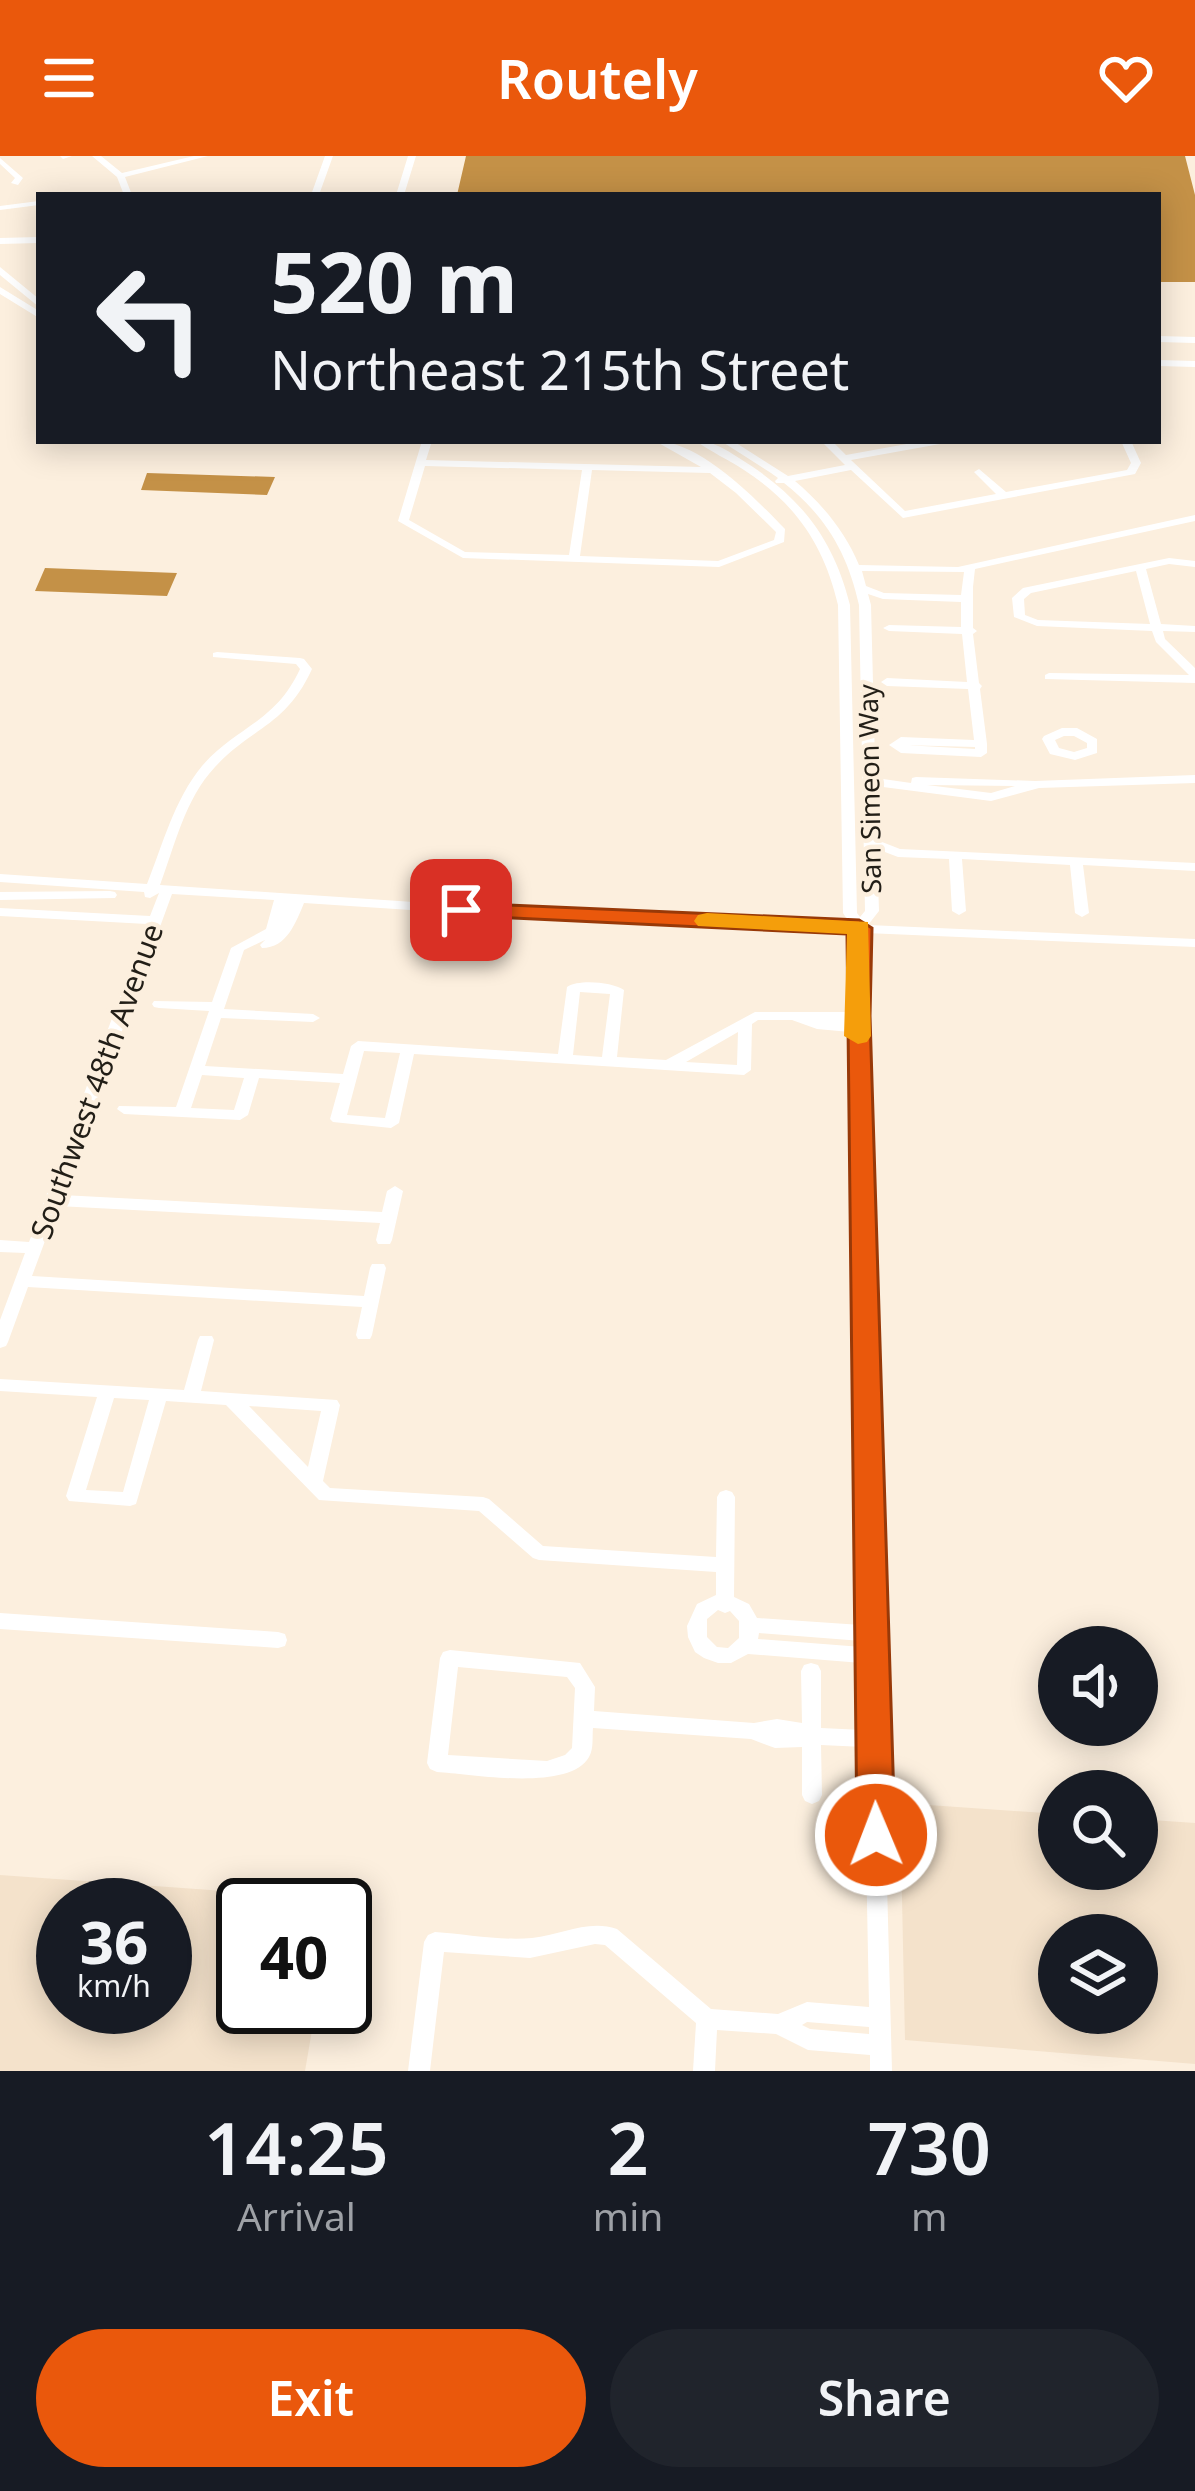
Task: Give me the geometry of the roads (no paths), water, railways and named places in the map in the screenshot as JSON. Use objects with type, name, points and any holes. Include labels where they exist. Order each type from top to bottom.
[{"type":"street","points":[[96,156],[122,176],[127,192]]},
{"type":"street","points":[[122,176],[204,156]]},
{"type":"street","points":[[316,192],[328,156]]},
{"type":"street","points":[[401,192],[412,156]]},
{"type":"street","points":[[0,160],[20,178],[15,183]]},
{"type":"street","points":[[0,208],[36,203]]},
{"type":"street","points":[[0,241],[36,240]]},
{"type":"street","points":[[0,271],[36,302]]},
{"type":"street","points":[[0,290],[36,314]]},
{"type":"street","points":[[0,304],[27,296]]},
{"type":"street","points":[[1161,339],[1195,340]]},
{"type":"street","points":[[1161,363],[1195,364]]},
{"type":"street","points":[[426,444],[403,521],[463,555],[719,564],[779,542],[781,531],[744,493],[667,444]]},
{"type":"street","points":[[629,469],[660,444]]},
{"type":"street","name":"San Simeon Way","points":[[706,444],[778,484],[826,516],[853,583],[876,783],[870,842],[872,911],[859,928],[850,911],[846,782],[853,583],[778,484],[730,444]]},
{"type":"street","points":[[829,444],[903,515],[1131,472],[1136,464],[1127,444]]},
{"type":"street","points":[[744,493],[929,444]]},
{"type":"street","points":[[420,463],[714,470]]},
{"type":"street","points":[[574,558],[587,470]]},
{"type":"street","points":[[979,472],[1005,496]]},
{"type":"street","points":[[853,583],[876,571],[969,571],[1195,518]]},
{"type":"street","points":[[1195,564],[1169,561],[1020,593],[1020,617],[1026,621],[1195,629]]},
{"type":"street","points":[[1140,567],[1160,640],[1195,677]]},
{"type":"street","points":[[969,571],[981,753],[895,745],[902,740],[980,744]]},
{"type":"street","points":[[925,572],[928,597]]},
{"type":"street","points":[[853,583],[883,596],[968,599]]},
{"type":"street","points":[[889,628],[971,632]]},
{"type":"street","name":"Southwest 48th Avenue","points":[[0,1342],[154,920],[158,893],[194,786],[210,764],[284,709],[297,695],[306,669],[300,661],[217,655]]},
{"type":"street","points":[[1049,677],[1195,677]]},
{"type":"street","points":[[887,682],[976,686]]},
{"type":"street","points":[[1075,756],[1080,781]]},
{"type":"street","points":[[846,782],[991,797],[1039,784],[1195,779]]},
{"type":"street","points":[[870,842],[892,851],[1195,867]]},
{"type":"street","points":[[955,855],[959,911]]},
{"type":"street","points":[[1076,862],[1082,913]]},
{"type":"street","points":[[0,878],[158,893],[1195,943]]},
{"type":"street","points":[[0,896],[158,893]]},
{"type":"street","points":[[182,1112],[236,955],[262,948],[285,931],[290,900]]},
{"type":"street","points":[[0,912],[154,920]]},
{"type":"street","points":[[859,928],[857,1022],[881,2071]]},
{"type":"street","points":[[565,1059],[574,987],[617,990],[609,1061]]},
{"type":"street","points":[[159,1004],[313,1018]]},
{"type":"street","points":[[669,1065],[755,1016],[795,1018],[817,1025],[857,1022]]},
{"type":"street","points":[[408,1049],[391,1123],[338,1120],[358,1046],[609,1061],[744,1070],[746,1022]]},
{"type":"street","points":[[196,1070],[350,1078]]},
{"type":"street","points":[[124,1109],[241,1115],[253,1073]]},
{"type":"street","points":[[384,1240],[394,1191]]},
{"type":"street","points":[[52,1200],[389,1219]]},
{"type":"street","points":[[0,1246],[34,1248]]},
{"type":"street","points":[[364,1335],[378,1268]]},
{"type":"street","points":[[22,1281],[371,1302]]},
{"type":"street","points":[[191,1396],[206,1340]]},
{"type":"street","points":[[0,1384],[332,1405],[314,1484]]},
{"type":"street","points":[[108,1391],[75,1496],[130,1499],[159,1394]]},
{"type":"street","points":[[231,1399],[325,1496],[483,1504],[539,1553],[726,1565]]},
{"type":"street","points":[[725,1604],[726,1497]]},
{"type":"street","points":[[872,1634],[752,1625],[740,1609],[725,1604],[710,1606],[695,1617],[697,1641],[713,1652],[745,1646],[872,1656]]},
{"type":"street","points":[[0,1621],[278,1640]]},
{"type":"street","points":[[745,1646],[752,1625]]},
{"type":"street","points":[[451,1658],[573,1669],[585,1688],[584,1719],[582,1751],[560,1768],[437,1763],[451,1658]]},
{"type":"street","points":[[811,1671],[812,1795]]},
{"type":"street","points":[[584,1719],[754,1731],[765,1739],[801,1741],[812,1735],[874,1739]]},
{"type":"street","points":[[419,2071],[435,1942],[530,1948],[595,1934],[610,1936],[707,2018],[778,2024],[808,2039],[881,2046]]},
{"type":"street","points":[[778,2024],[807,2012],[880,2018]]},
{"type":"street","points":[[704,2071],[707,2018]]}]
